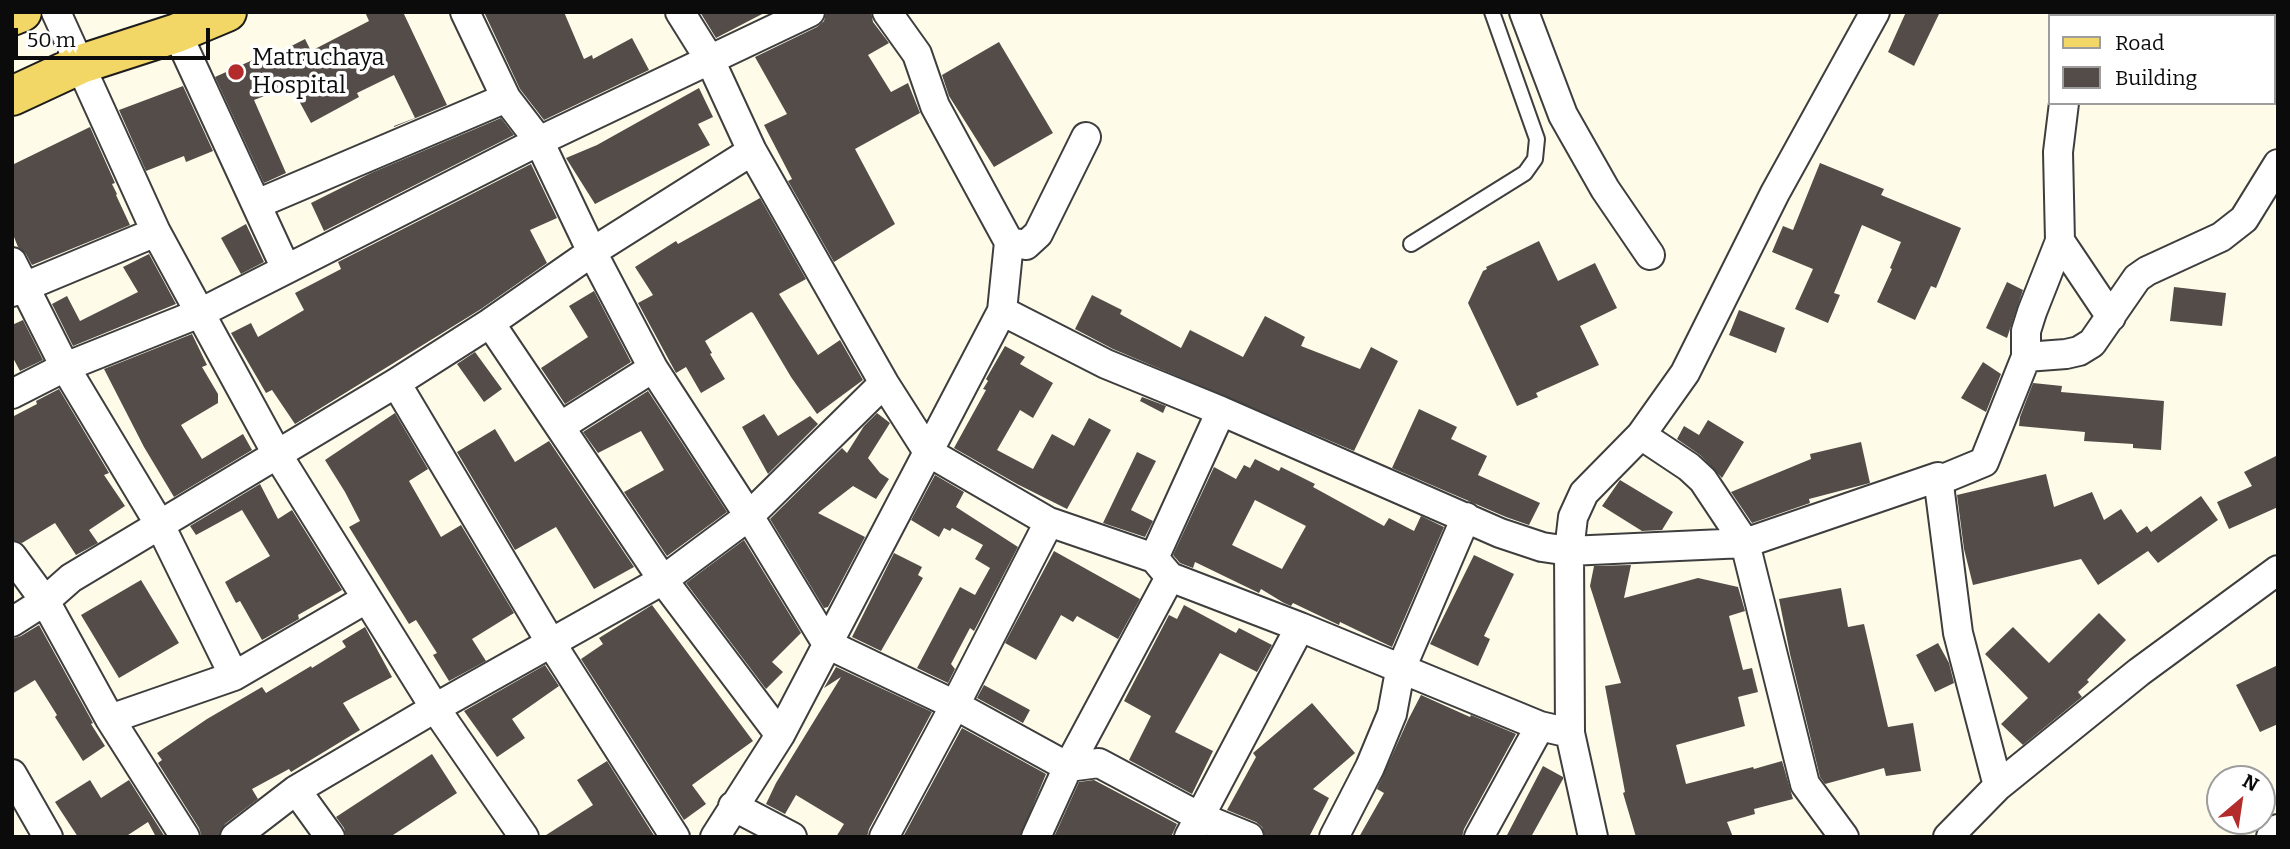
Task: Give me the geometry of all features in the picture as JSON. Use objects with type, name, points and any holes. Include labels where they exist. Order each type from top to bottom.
[{"type":"main road","points":[[12,16],[22,12]]},
{"type":"main road","points":[[12,96],[81,64],[177,33],[227,12]]},
{"type":"street","points":[[56,12],[156,232],[277,454],[435,708],[524,837]]},
{"type":"street","points":[[465,12],[506,99],[539,141],[592,252],[653,368],[749,516],[827,644],[955,705],[1068,767],[1098,763],[1194,827],[1249,837]]},
{"type":"street","points":[[680,12],[710,60],[752,151],[884,383],[928,452],[1049,522],[1162,567],[1400,671],[1540,726],[1570,733]]},
{"type":"street","points":[[12,394],[65,367],[200,313],[539,141],[810,12]]},
{"type":"street","points":[[716,837],[780,735],[1002,311],[1009,242],[935,106],[917,54],[887,12]]},
{"type":"street","points":[[1524,12],[1563,115],[1605,189],[1650,255]]},
{"type":"street","points":[[1593,837],[1570,733],[1569,551],[1573,517],[1584,493],[1641,435],[1685,373],[1775,193],[1875,12]]},
{"type":"street","points":[[177,33],[286,269]]},
{"type":"street","points":[[257,204],[506,99]]},
{"type":"street","points":[[1938,481],[1984,462],[2026,357],[2026,331],[2045,274],[2060,240],[2059,152],[2064,105]]},
{"type":"street","points":[[1009,242],[1026,245],[1038,234],[1086,137]]},
{"type":"street","points":[[12,622],[45,601],[71,578],[396,383],[490,323],[592,252],[752,151]]},
{"type":"street","points":[[2026,357],[2056,356],[2086,348],[2096,338],[2137,278],[2234,229],[2253,208],[2278,164]]},
{"type":"street","points":[[156,232],[16,280],[160,525],[234,676]]},
{"type":"street","points":[[2060,240],[2111,317]]},
{"type":"street","points":[[2082,273],[2137,278]]},
{"type":"street","points":[[1002,311],[1106,364],[1221,411],[1500,533],[1542,547],[1569,551],[1745,543],[1938,477],[1958,633],[1998,786]]},
{"type":"street","points":[[490,323],[663,580],[780,735]]},
{"type":"street","points":[[561,426],[653,368]]},
{"type":"street","points":[[396,383],[551,643],[675,837]]},
{"type":"street","points":[[235,837],[296,790],[435,708],[663,580],[749,516],[884,383]]},
{"type":"street","points":[[1035,837],[1162,567],[1221,411]]},
{"type":"street","points":[[1641,435],[1689,467],[1703,480],[1745,543],[1805,784],[1844,837]]},
{"type":"street","points":[[1335,837],[1370,767],[1392,714],[1400,671],[1465,517]]},
{"type":"street","points":[[884,837],[1049,522]]},
{"type":"street","points":[[12,556],[45,601],[110,719],[186,837]]},
{"type":"street","points":[[1948,837],[1998,786],[2139,672],[2278,570]]},
{"type":"street","points":[[110,719],[234,676],[366,599]]},
{"type":"street","points":[[1194,827],[1300,627]]},
{"type":"street","points":[[1479,837],[1540,726]]},
{"type":"street","points":[[12,774],[48,837]]},
{"type":"street","points":[[296,790],[330,837]]},
{"type":"street","points":[[733,806],[792,837]]},
{"type":"lane","points":[[1411,244],[1525,173],[1535,159],[1537,139],[1492,12]]},
{"type":"building","points":[[365,12],[403,12],[447,105],[394,127],[415,118],[394,75],[357,93],[359,97],[311,123],[291,86],[254,100],[286,173],[264,183],[215,77],[266,54],[268,58],[305,39],[311,51],[369,21]]},
{"type":"building","points":[[484,12],[564,12],[584,59],[592,55],[593,59],[632,38],[649,70],[544,120],[520,89]]},
{"type":"building","points":[[700,12],[766,12],[716,38]]},
{"type":"building","points":[[826,12],[871,12],[873,22],[889,43],[868,55],[891,92],[908,83],[920,113],[855,149],[895,224],[834,262],[788,181],[792,179],[764,125],[787,114],[755,57],[817,27],[824,21]]},
{"type":"building","points":[[1906,12],[1940,12],[1914,66],[1888,52]]},
{"type":"building","points":[[999,42],[1053,133],[994,167],[949,96],[942,75]]},
{"type":"building","points":[[183,86],[213,151],[186,162],[184,156],[146,171],[119,110]]},
{"type":"building","points":[[699,88],[713,117],[698,124],[710,145],[595,204],[566,158],[597,145]]},
{"type":"building","points":[[501,118],[514,135],[324,231],[311,203],[371,173]]},
{"type":"building","points":[[90,127],[130,225],[32,265],[18,247],[12,232],[12,165]]},
{"type":"building","points":[[1820,163],[1884,189],[1881,195],[1961,228],[1936,288],[1931,286],[1915,320],[1877,302],[1901,242],[1862,225],[1834,293],[1840,295],[1828,323],[1795,309],[1813,269],[1772,252],[1783,226],[1793,230]]},
{"type":"building","points":[[531,164],[557,218],[530,230],[547,263],[481,309],[295,424],[272,390],[266,393],[231,333],[251,323],[258,337],[304,310],[295,293],[341,269],[338,262]]},
{"type":"building","points":[[760,198],[806,279],[779,294],[818,355],[840,340],[863,380],[817,414],[791,377],[753,313],[705,341],[725,379],[701,393],[686,367],[676,373],[638,303],[653,295],[635,267],[676,241],[678,244]]},
{"type":"building","points":[[246,224],[264,262],[241,274],[221,238]]},
{"type":"building","points":[[1539,241],[1558,281],[1595,263],[1617,308],[1580,326],[1599,365],[1536,393],[1538,397],[1517,406],[1468,303],[1486,267]]},
{"type":"building","points":[[149,254],[176,304],[73,346],[52,304],[67,296],[80,321],[138,292],[123,267]]},
{"type":"building","points":[[2007,282],[2023,290],[2007,338],[1986,328]]},
{"type":"building","points":[[2174,287],[2226,293],[2222,326],[2170,321]]},
{"type":"building","points":[[594,291],[631,362],[565,404],[541,368],[588,337],[569,306]]},
{"type":"building","points":[[1092,295],[1122,310],[1120,314],[1181,348],[1190,330],[1243,357],[1265,316],[1305,337],[1301,346],[1360,369],[1371,347],[1398,361],[1354,451],[1113,349],[1075,329]]},
{"type":"building","points":[[1739,310],[1785,328],[1776,353],[1729,335]]},
{"type":"building","points":[[23,320],[43,360],[20,371],[12,356],[12,325]]},
{"type":"building","points":[[192,334],[207,365],[202,367],[218,394],[218,403],[181,425],[202,459],[243,434],[252,450],[174,497],[144,447],[104,369]]},
{"type":"building","points":[[1005,346],[1025,357],[1020,364],[1053,383],[1033,418],[1020,410],[997,450],[1033,469],[1052,434],[1074,446],[1089,418],[1111,430],[1067,509],[954,448],[986,390],[983,389],[988,381],[986,379]]},
{"type":"building","points":[[475,352],[502,389],[484,402],[457,364]]},
{"type":"building","points":[[1983,362],[2001,374],[1986,412],[1961,398]]},
{"type":"building","points":[[2033,383],[2062,386],[2061,392],[2164,401],[2161,450],[2133,448],[2133,444],[2084,441],[2085,432],[2019,426]]},
{"type":"building","points":[[59,389],[109,473],[104,475],[125,506],[89,530],[98,543],[76,555],[55,523],[22,543],[12,540],[12,417]]},
{"type":"building","points":[[648,391],[727,512],[667,556],[624,492],[664,470],[641,431],[598,453],[583,432]]},
{"type":"building","points":[[1142,397],[1166,406],[1163,413],[1140,401]]},
{"type":"building","points":[[1419,409],[1457,427],[1451,439],[1487,456],[1478,475],[1540,503],[1529,525],[1392,468]]},
{"type":"building","points":[[395,413],[428,469],[409,481],[441,537],[461,525],[514,613],[472,639],[486,661],[449,681],[433,655],[437,653],[416,620],[409,624],[349,527],[360,521],[325,460]]},
{"type":"building","points":[[877,413],[890,423],[868,458],[880,473],[889,479],[876,499],[853,486],[818,513],[865,537],[828,607],[824,608],[770,519],[842,448],[847,453],[864,426]]},
{"type":"building","points":[[764,414],[778,436],[810,416],[818,424],[768,474],[742,427]]},
{"type":"building","points":[[1708,420],[1744,442],[1722,478],[1700,455],[1677,439],[1684,426],[1699,435]]},
{"type":"building","points":[[495,429],[515,462],[549,441],[634,567],[594,589],[556,527],[515,550],[457,452]]},
{"type":"building","points":[[1861,442],[1870,483],[1809,499],[1810,503],[1752,523],[1731,492],[1811,459],[1810,454]]},
{"type":"building","points":[[1137,452],[1156,461],[1131,510],[1153,521],[1145,537],[1103,523]]},
{"type":"building","points":[[2278,455],[2278,507],[2229,529],[2217,502],[2252,486],[2244,472]]},
{"type":"building","points":[[1255,459],[1279,471],[1281,467],[1315,484],[1313,487],[1384,526],[1389,518],[1414,531],[1421,516],[1444,527],[1392,647],[1340,622],[1339,625],[1293,603],[1291,606],[1284,603],[1261,589],[1259,593],[1195,562],[1193,568],[1180,563],[1173,555],[1214,467],[1236,479],[1244,465],[1250,468]],"holes":[[[1255,500],[1306,526],[1282,569],[1232,545]]]},
{"type":"building","points":[[2046,474],[2054,507],[2092,492],[2104,520],[2121,509],[2137,533],[2147,526],[2151,532],[2201,496],[2218,520],[2158,563],[2148,551],[2098,585],[2081,559],[1973,585],[1964,549],[1957,495]]},
{"type":"building","points":[[935,475],[964,492],[956,507],[1018,547],[974,631],[970,628],[951,664],[955,669],[948,683],[917,668],[960,587],[975,595],[990,568],[975,559],[983,545],[952,528],[950,531],[944,528],[939,537],[911,520]]},
{"type":"building","points":[[1620,480],[1673,512],[1662,530],[1642,531],[1602,506]]},
{"type":"building","points":[[260,484],[278,519],[292,510],[342,590],[298,615],[299,619],[262,640],[240,601],[236,603],[225,582],[270,556],[242,510],[196,535],[190,526]]},
{"type":"building","points":[[744,540],[801,633],[772,662],[783,672],[766,689],[686,583]]},
{"type":"building","points":[[1054,551],[1140,599],[1118,639],[1077,616],[1073,622],[1061,615],[1036,660],[1005,643]]},
{"type":"building","points":[[894,553],[922,567],[918,575],[923,578],[881,651],[852,637]]},
{"type":"building","points":[[1474,555],[1514,574],[1484,636],[1490,639],[1478,666],[1430,644]]},
{"type":"building","points":[[1631,565],[1624,598],[1698,578],[1738,587],[1745,611],[1729,616],[1743,670],[1752,668],[1758,692],[1738,697],[1745,726],[1676,745],[1686,784],[1782,761],[1793,799],[1754,809],[1755,814],[1727,822],[1733,837],[1636,837],[1623,793],[1625,792],[1605,686],[1621,683],[1590,586],[1594,566]]},
{"type":"building","points":[[141,580],[179,643],[119,678],[81,615]]},
{"type":"building","points":[[1841,588],[1848,627],[1864,624],[1888,727],[1913,723],[1921,771],[1886,776],[1884,768],[1825,784],[1820,777],[1779,599]]},
{"type":"building","points":[[652,605],[753,741],[692,785],[706,804],[684,820],[581,659],[603,644],[599,638]]},
{"type":"building","points":[[1184,605],[1236,633],[1239,628],[1272,645],[1257,672],[1220,653],[1175,732],[1213,751],[1192,794],[1129,760],[1151,716],[1124,701],[1169,615],[1177,619]]},
{"type":"building","points":[[2099,613],[2126,640],[2087,680],[2089,682],[2078,692],[2082,697],[2023,745],[2001,724],[2028,698],[1985,654],[2013,627],[2049,663]]},
{"type":"building","points":[[39,625],[105,746],[83,761],[35,680],[12,694],[12,639]]},
{"type":"building","points":[[365,627],[392,677],[343,703],[360,730],[291,772],[289,769],[252,789],[258,799],[225,824],[219,837],[202,837],[158,763],[162,760],[157,753],[207,719],[262,687],[266,693],[311,666],[312,668],[346,647],[342,641]]},
{"type":"building","points":[[1938,643],[1949,663],[1954,683],[1935,692],[1916,655]]},
{"type":"building","points":[[545,665],[559,686],[512,719],[525,738],[497,757],[464,711]]},
{"type":"building","points":[[2278,665],[2278,724],[2260,732],[2236,685]]},
{"type":"building","points":[[836,667],[932,712],[867,837],[836,837],[844,824],[796,795],[785,814],[766,804],[841,677],[824,688]]},
{"type":"building","points":[[984,685],[1030,710],[1023,723],[977,698]]},
{"type":"building","points":[[1421,695],[1516,734],[1462,837],[1359,837],[1384,793],[1377,789]]},
{"type":"building","points":[[1312,703],[1355,753],[1313,789],[1329,798],[1309,837],[1265,837],[1262,827],[1256,822],[1227,810],[1256,757],[1253,753]]},
{"type":"building","points":[[962,728],[1046,774],[1020,837],[903,837]]},
{"type":"building","points":[[432,754],[457,793],[390,837],[346,837],[344,828],[336,817]]},
{"type":"building","points":[[607,761],[655,837],[543,837],[593,805],[577,780]]},
{"type":"building","points":[[1543,766],[1563,779],[1531,837],[1506,837]]},
{"type":"building","points":[[90,780],[101,798],[129,780],[165,837],[156,837],[148,822],[125,837],[78,837],[55,802]]},
{"type":"building","points":[[1094,780],[1177,824],[1171,837],[1054,837],[1079,782]]},
{"type":"place","name":"Matruchaya Hospital","points":[[236,72]]}]
